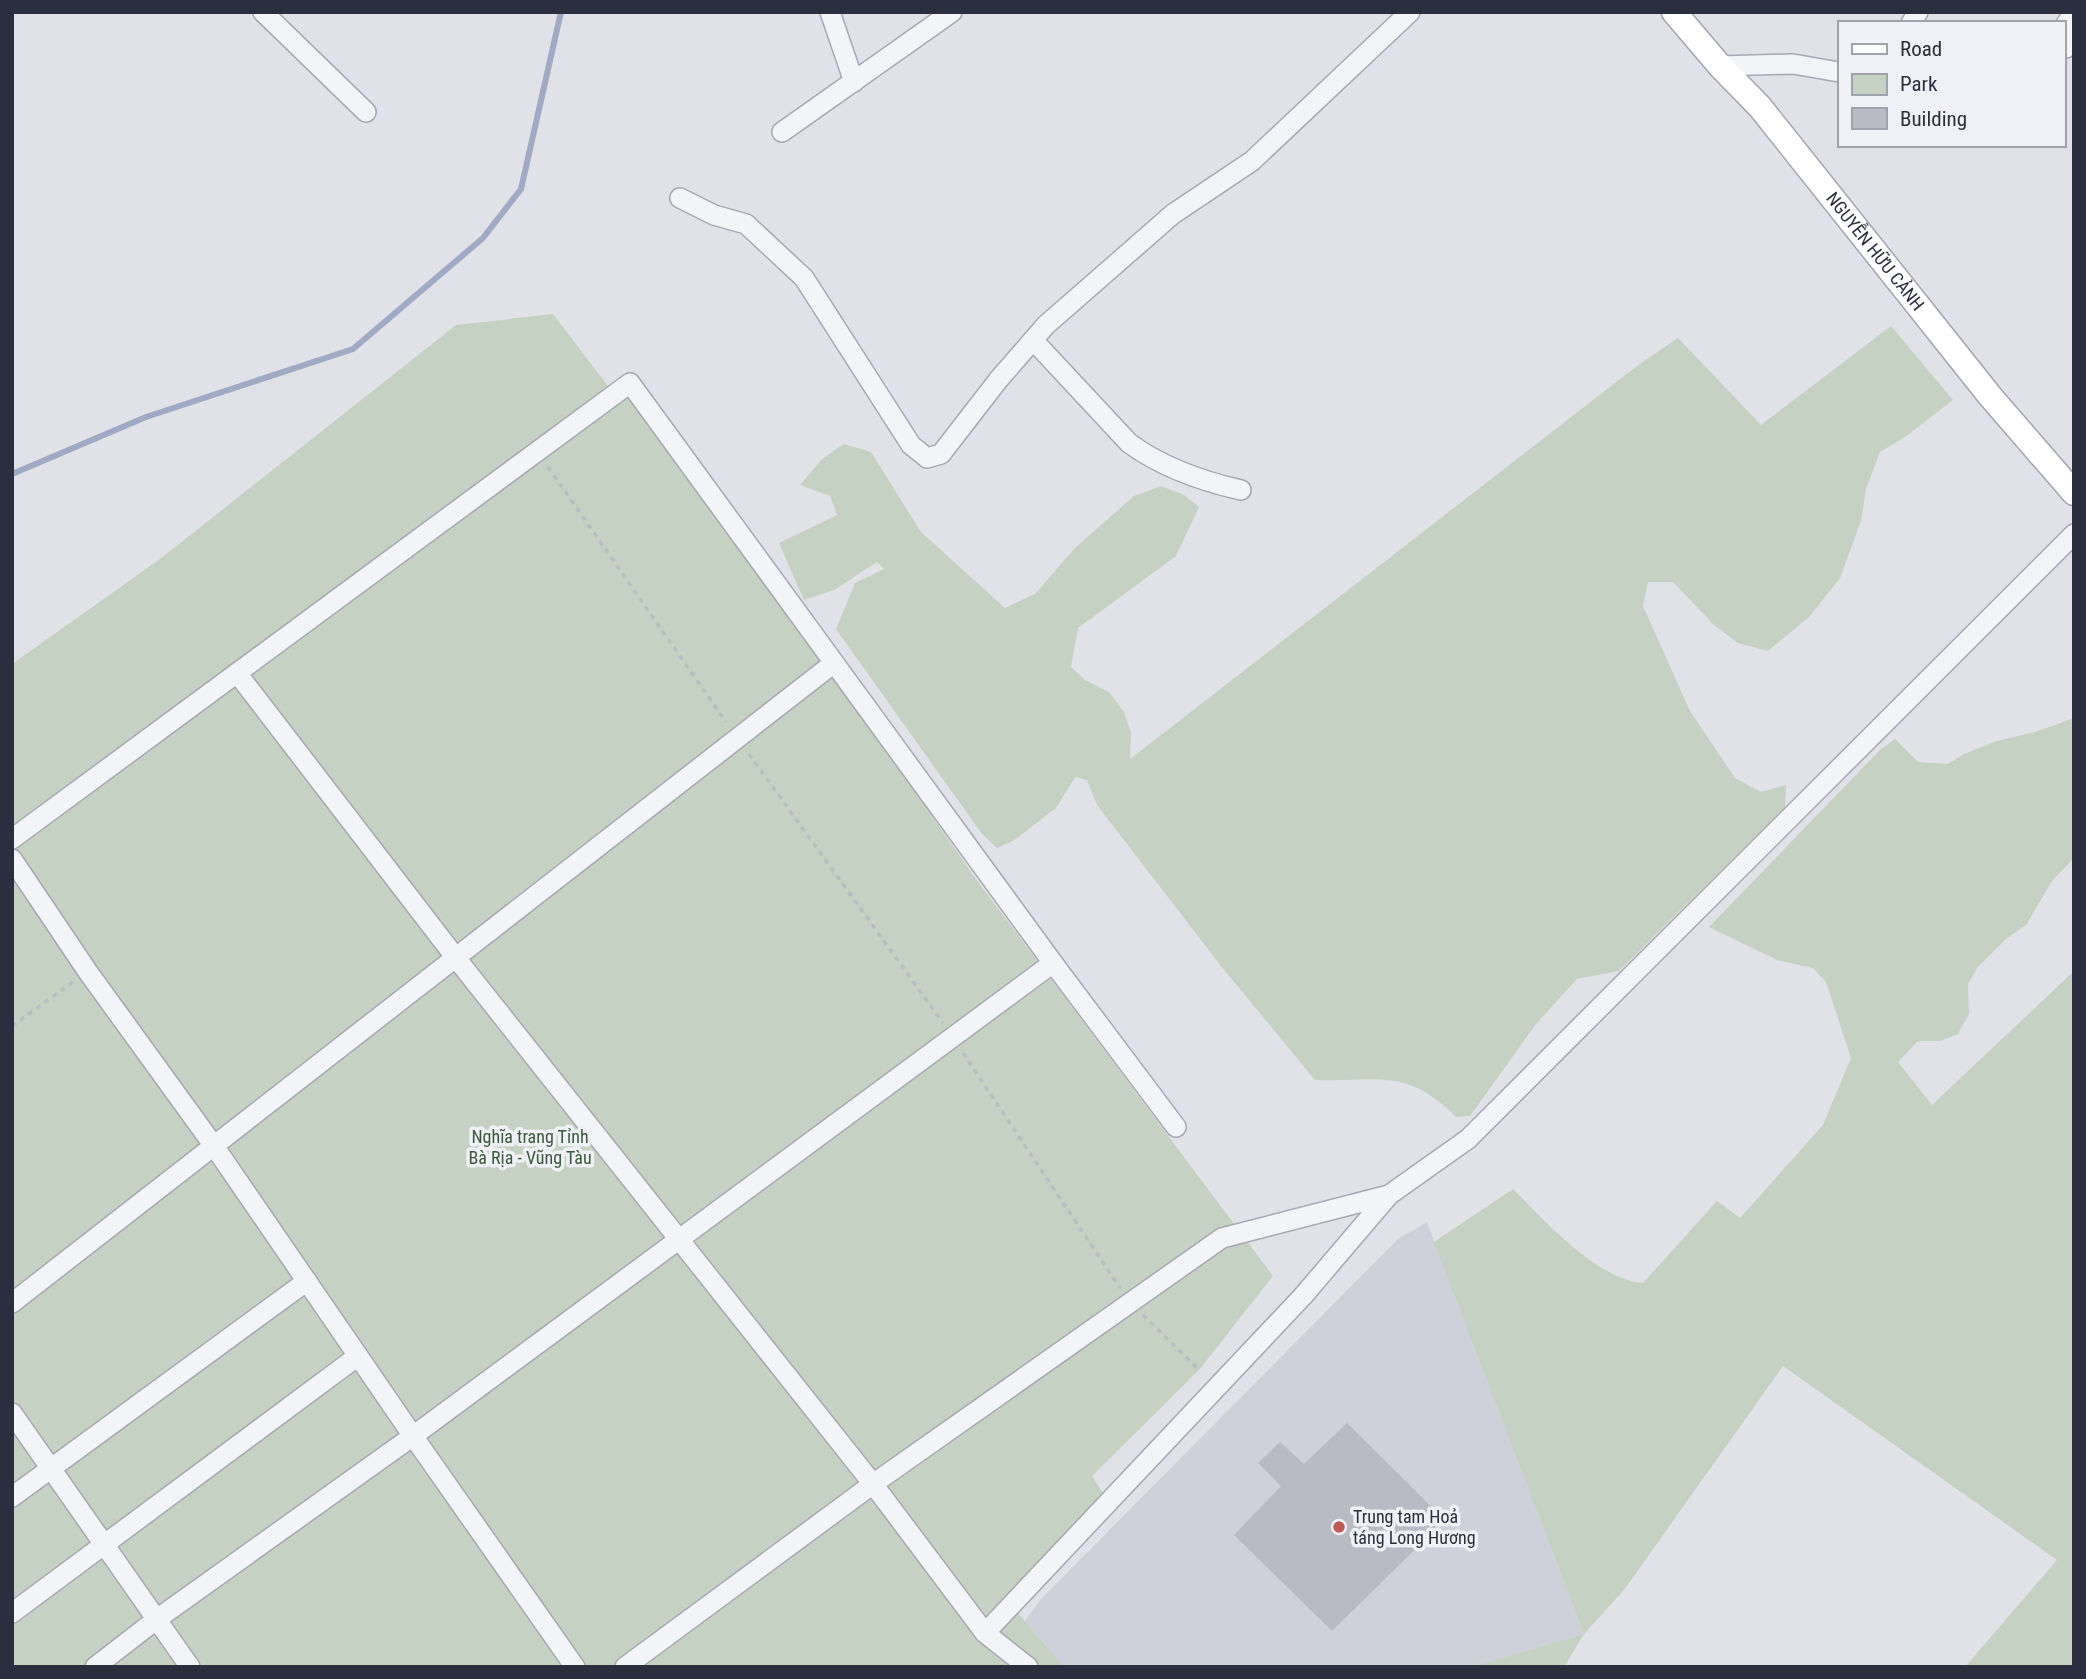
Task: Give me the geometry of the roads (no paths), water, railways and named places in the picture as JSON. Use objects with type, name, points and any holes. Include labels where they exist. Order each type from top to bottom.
[{"type":"main road","name":"NGUYỄN HỮU CẢNH","points":[[1674,12],[1720,66],[1760,107],[1990,396],[2074,493]]},
{"type":"street","points":[[263,12],[366,112]]},
{"type":"street","points":[[830,12],[854,82]]},
{"type":"street","points":[[782,132],[952,12]]},
{"type":"street","points":[[680,198],[714,215],[746,224],[804,278],[911,445],[927,458],[941,454],[999,379],[1046,326],[1173,214],[1252,161],[1410,12]]},
{"type":"street","points":[[2066,48],[2066,24],[2074,12]]},
{"type":"street","points":[[1720,66],[1793,64],[1838,72]]},
{"type":"street","points":[[1033,340],[1129,443],[1146,456],[1202,481],[1241,490]]},
{"type":"street","points":[[12,839],[630,383],[1176,1127]]},
{"type":"street","points":[[985,1633],[1303,1296],[1389,1195],[1468,1139],[2074,534]]},
{"type":"street","points":[[12,1303],[834,663]]},
{"type":"street","points":[[237,673],[456,958],[873,1483],[985,1633],[1028,1667]]},
{"type":"street","points":[[12,859],[88,972],[214,1146],[575,1667]]},
{"type":"street","points":[[95,1667],[157,1619],[413,1436],[1053,962]]},
{"type":"street","points":[[625,1667],[873,1483],[1222,1238],[1389,1195]]},
{"type":"street","points":[[12,1497],[307,1281]]},
{"type":"street","points":[[12,1613],[358,1356]]},
{"type":"street","points":[[12,1413],[190,1667]]},
{"type":"waterway","points":[[12,474],[146,417],[353,349],[483,238],[521,189],[561,12]]},
{"type":"place","name":"Trung tam Hoả táng Long Hương","points":[[1339,1527]]},
{"type":"park label","name":"Nghĩa trang Tỉnh Bà Rịa - Vũng Tàu","points":[[530,1147]]}]
